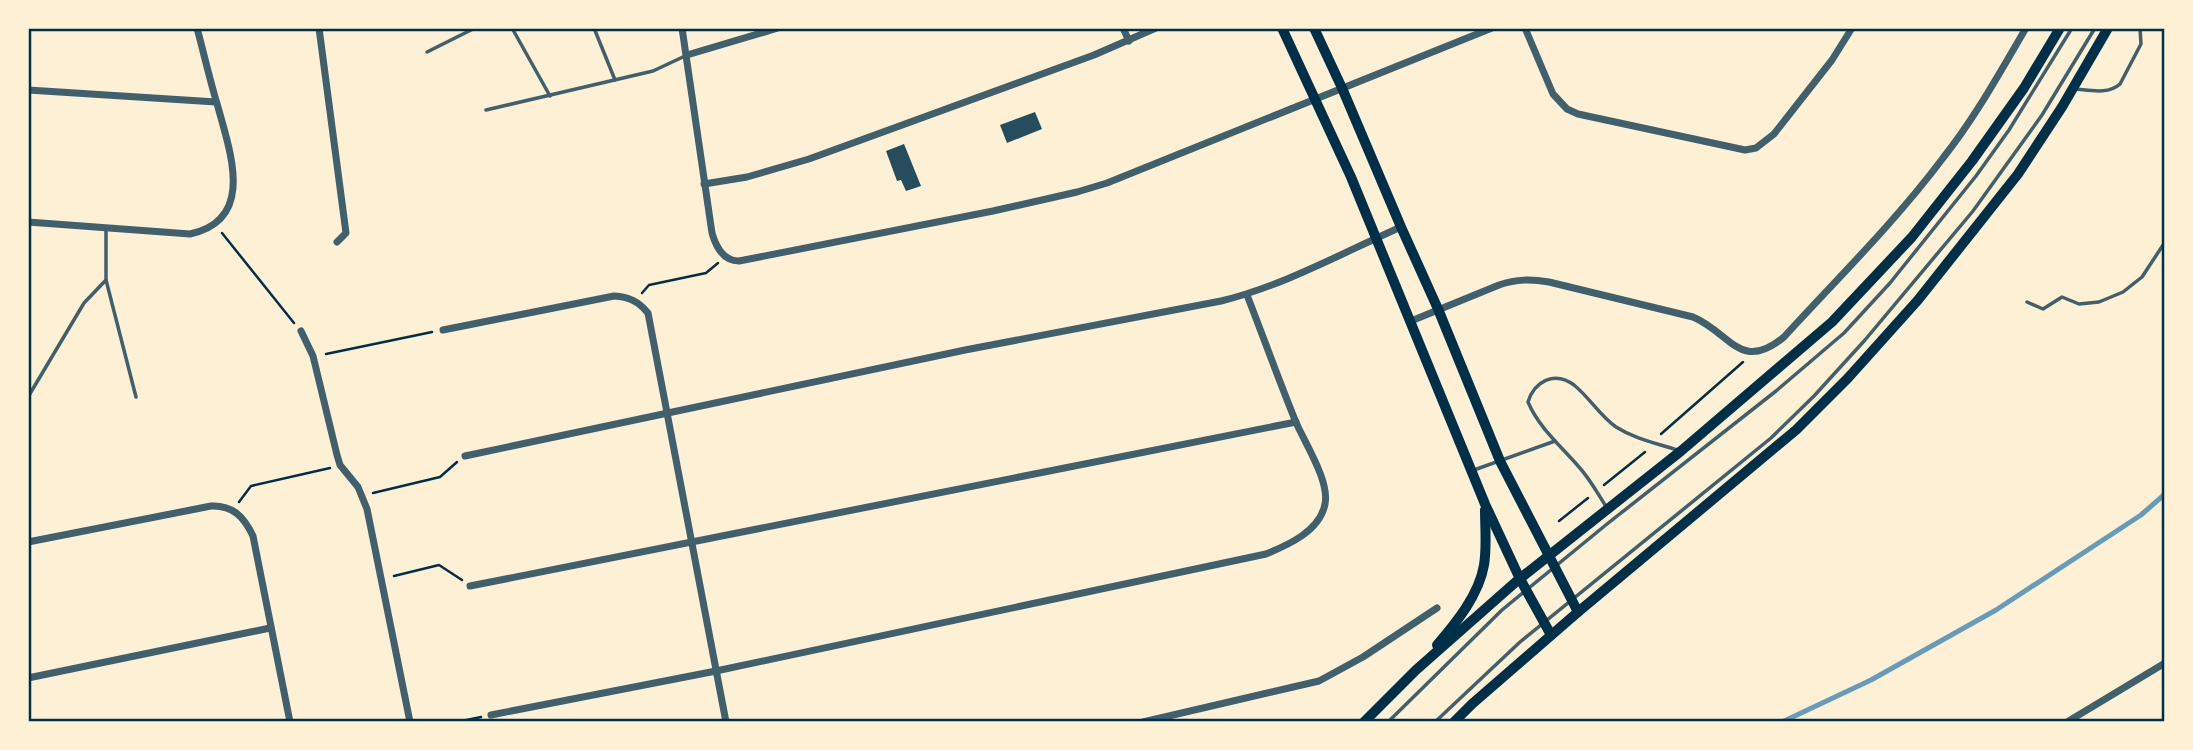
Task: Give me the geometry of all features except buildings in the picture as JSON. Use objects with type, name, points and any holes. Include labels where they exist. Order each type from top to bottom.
[{"type":"main road","points":[[1282,28],[1317,100],[1376,238],[1485,504],[1520,579],[1551,635]]},
{"type":"main road","points":[[1314,28],[1438,309],[1500,461],[1578,612]]},
{"type":"main road","points":[[1364,722],[1416,670],[1520,579],[1681,451],[1832,322],[1912,237],[1972,161],[2024,88],[2060,28]]},
{"type":"main road","points":[[1454,722],[1551,635],[1796,430],[1848,378],[1918,300],[2018,174],[2073,89],[2108,28]]},
{"type":"main road","points":[[1416,670],[1463,612],[1480,582],[1485,565],[1485,504]]},
{"type":"street","points":[[28,222],[190,234],[216,225],[227,211],[232,197],[231,155],[197,28]]},
{"type":"street","points":[[319,28],[346,233],[337,242]]},
{"type":"street","points":[[682,28],[712,233],[715,243],[732,261],[1077,192],[1107,183],[1492,28]]},
{"type":"street","points":[[687,55],[778,28]]},
{"type":"street","points":[[1123,28],[1129,41]]},
{"type":"street","points":[[704,184],[747,177],[809,159],[1094,55],[1156,28]]},
{"type":"street","points":[[1525,28],[1553,94],[1567,109],[1578,114],[1745,150],[1756,148],[1774,134],[1832,60],[1852,28]]},
{"type":"street","points":[[1411,321],[1512,281],[1529,279],[1693,317],[1711,326],[1736,348],[1753,353],[1769,349],[1784,337],[1926,179],[1958,138],[2026,28]]},
{"type":"street","points":[[28,90],[216,102]]},
{"type":"street","points":[[464,456],[965,350],[1247,295],[1401,227]]},
{"type":"street","points":[[491,715],[716,671],[1266,554],[1280,548],[1315,524],[1325,505],[1326,494],[1247,295]]},
{"type":"street","points":[[443,330],[614,296],[636,301],[648,313],[726,722]]},
{"type":"street","points":[[301,331],[313,356],[341,465],[358,486],[367,509],[410,722]]},
{"type":"street","points":[[470,586],[1296,422]]},
{"type":"street","points":[[28,542],[211,506],[233,510],[244,519],[253,536],[290,722]]},
{"type":"street","points":[[1143,722],[1319,681],[1355,662],[1437,608]]},
{"type":"street","points":[[28,678],[270,628]]},
{"type":"street","points":[[2067,722],[2165,663]]},
{"type":"lane","points":[[427,52],[475,28]]},
{"type":"lane","points":[[512,28],[550,96]]},
{"type":"lane","points":[[594,28],[615,80]]},
{"type":"lane","points":[[1388,722],[1485,625],[1844,333],[1890,283],[1976,176],[2009,130],[2072,28]]},
{"type":"lane","points":[[1435,722],[1510,652],[1771,438],[1814,396],[1973,211],[2007,167],[2095,28]]},
{"type":"lane","points":[[2073,89],[2108,91],[2116,88],[2141,44],[2140,28]]},
{"type":"lane","points":[[486,110],[653,71],[687,55]]},
{"type":"lane","points":[[106,228],[106,280],[136,397]]},
{"type":"lane","points":[[2026,302],[2043,309],[2062,297],[2079,304],[2109,299],[2142,277],[2165,242]]},
{"type":"lane","points":[[28,397],[84,303],[106,280]]},
{"type":"lane","points":[[1609,509],[1580,468],[1532,412],[1528,402],[1531,392],[1546,379],[1572,383],[1612,424],[1630,435],[1681,451]]},
{"type":"lane","points":[[1471,471],[1555,441]]},
{"type":"path","points":[[216,225],[301,331]]},
{"type":"path","points":[[636,301],[649,285],[706,273],[726,256]]},
{"type":"path","points":[[313,356],[443,330]]},
{"type":"path","points":[[1559,521],[1639,457],[1753,353]]},
{"type":"path","points":[[362,496],[440,477],[464,456]]},
{"type":"path","points":[[233,510],[251,486],[341,465]]},
{"type":"path","points":[[380,579],[439,565],[470,586]]},
{"type":"path","points":[[457,722],[491,715]]},
{"type":"waterway","points":[[1782,722],[1871,680],[1996,610],[2141,515],[2165,494]]}]
